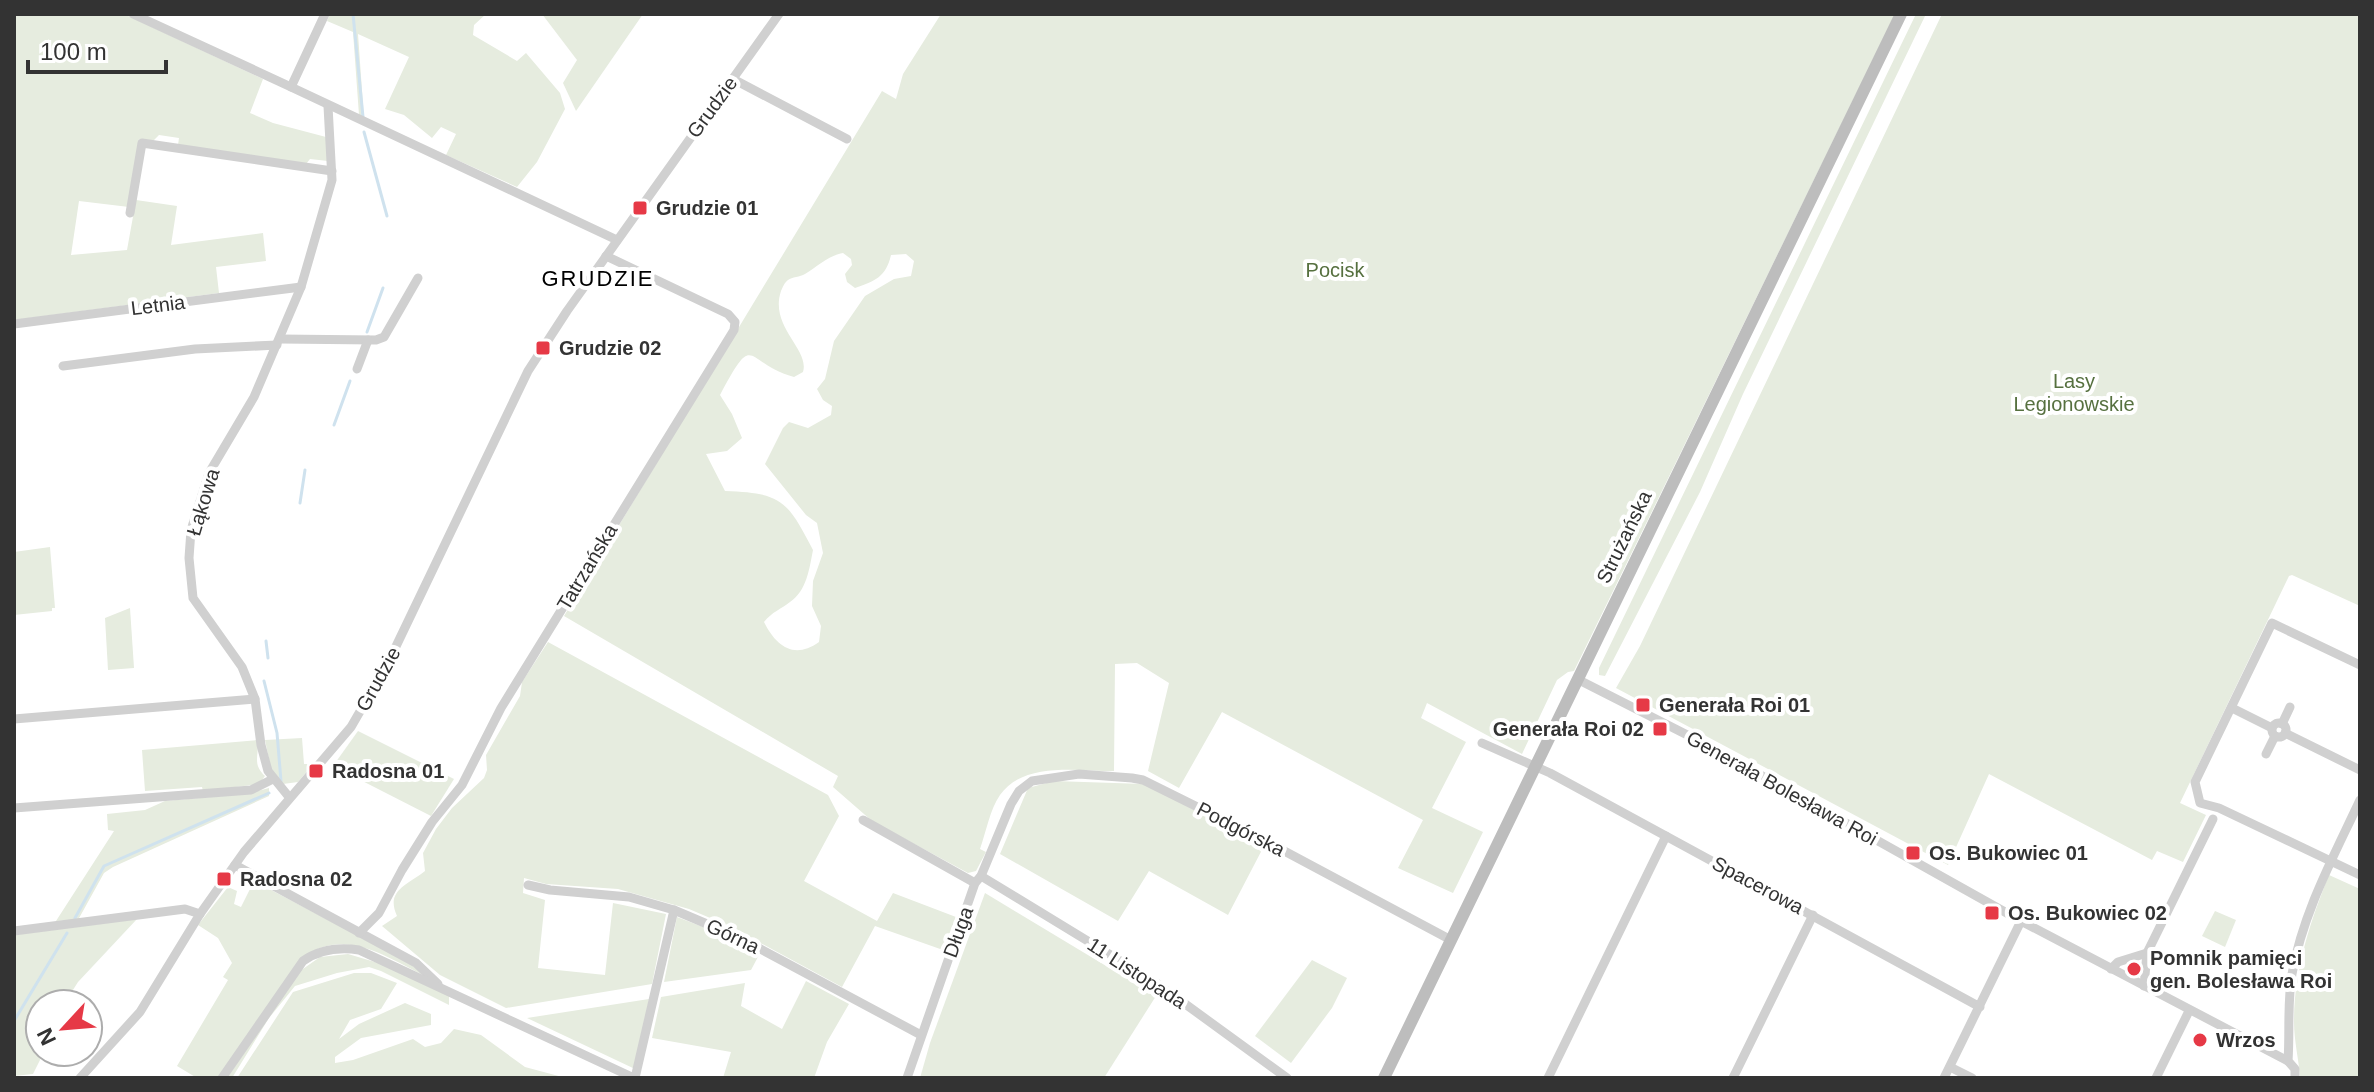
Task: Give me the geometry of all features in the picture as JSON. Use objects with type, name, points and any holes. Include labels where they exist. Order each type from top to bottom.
[{"type":"main road","name":"Strużańska","points":[[1384,1078],[1901,14]]},
{"type":"street","points":[[133,14],[617,240]]},
{"type":"street","points":[[291,87],[325,14]]},
{"type":"street","name":"Grudzie","points":[[80,1078],[140,1012],[200,914],[235,865],[289,797],[316,771],[351,727],[388,663],[528,371],[617,240],[779,14]]},
{"type":"street","points":[[733,79],[847,139]]},
{"type":"street","name":"Łąkowa","points":[[289,797],[273,779],[261,745],[255,699],[242,667],[193,598],[189,558],[191,530],[209,473],[254,397],[301,287],[331,188],[328,106]]},
{"type":"street","points":[[130,213],[142,143],[332,171]]},
{"type":"street","name":"Tatrzańska","points":[[359,933],[379,913],[432,822],[462,785],[501,708],[734,330],[735,322],[728,314],[606,256]]},
{"type":"street","points":[[63,366],[195,349],[384,337],[418,278]]},
{"type":"street","name":"Letnia","points":[[14,324],[301,287]]},
{"type":"street","points":[[357,369],[368,340]]},
{"type":"street","points":[[2360,665],[2272,623],[2195,782],[2200,803],[2219,808],[2360,875]]},
{"type":"street","name":"Generała Bolesława Roi","points":[[1577,679],[1707,745],[2021,921],[2288,1061]]},
{"type":"street","points":[[14,719],[255,699]]},
{"type":"street","points":[[2266,754],[2290,707]]},
{"type":"street","points":[[2232,708],[2360,770]]},
{"type":"street","name":"Spacerowa","points":[[1482,743],[1536,765],[1980,1007]]},
{"type":"street","name":"Podgórska","points":[[1019,791],[1032,781],[1056,776],[1079,774],[1143,780],[1260,838],[1451,940]]},
{"type":"street","points":[[14,808],[251,790],[273,779]]},
{"type":"street","name":"Długa","points":[[907,1078],[978,880],[1019,791]]},
{"type":"street","points":[[2295,1078],[2295,1069],[2288,1061],[2289,1004],[2297,952],[2308,914],[2360,800]]},
{"type":"street","points":[[2144,986],[2147,953],[2213,819]]},
{"type":"street","name":"11 Listopada","points":[[863,820],[978,880],[1155,982],[1287,1078]]},
{"type":"street","points":[[1548,1078],[1666,836]]},
{"type":"street","points":[[235,865],[416,963],[439,986]]},
{"type":"street","name":"Górna","points":[[528,885],[629,897],[674,910],[740,938],[921,1035]]},
{"type":"street","points":[[14,931],[185,909],[200,914]]},
{"type":"street","points":[[222,1078],[303,961],[314,954],[359,950],[634,1078],[674,910]]},
{"type":"street","points":[[1733,1078],[1813,915]]},
{"type":"street","points":[[1944,1078],[2021,921]]},
{"type":"street","points":[[2111,969],[2118,962],[2147,953]]},
{"type":"street","points":[[2156,1078],[2189,1011]]},
{"type":"street","points":[[1950,1067],[1972,1078]]},
{"type":"green space","points":[[14,14],[124,14],[263,79],[250,113],[273,123],[326,137],[328,161],[310,159],[306,164],[178,145],[179,138],[159,135],[153,141],[139,139],[129,207],[79,201],[71,255],[127,250],[136,200],[177,206],[171,245],[263,233],[266,261],[216,267],[219,293],[14,320]]},
{"type":"green space","points":[[330,14],[486,14],[474,25],[473,35],[517,61],[526,53],[560,93],[565,109],[537,162],[517,187],[446,155],[456,134],[441,127],[432,138],[404,115],[385,109],[409,57],[358,34],[364,119],[359,115],[353,32],[327,21]]},
{"type":"green space","points":[[542,14],[643,14],[576,111],[563,83],[577,60]]},
{"type":"green space","name":"Pocisk","points":[[941,14],[1895,14],[1574,671],[1557,680],[1522,754],[1427,703],[1421,718],[1466,742],[1432,808],[1483,832],[1453,893],[1398,868],[1423,820],[1222,712],[1179,788],[1148,771],[1169,683],[1137,663],[1115,664],[1114,771],[1052,770],[1037,772],[1010,784],[1000,795],[991,814],[980,849],[986,852],[976,871],[968,873],[872,821],[833,787],[838,776],[564,616],[882,91],[896,99],[903,74]],"holes":[[[843,253],[851,259],[852,265],[845,274],[847,282],[855,288],[879,277],[891,255],[906,254],[914,261],[911,276],[894,279],[865,296],[834,341],[825,379],[817,389],[823,400],[832,406],[831,415],[808,428],[789,422],[765,464],[806,515],[817,523],[823,553],[813,581],[812,606],[821,626],[819,642],[802,650],[794,650],[780,644],[764,622],[800,592],[813,550],[796,520],[781,502],[759,494],[725,491],[706,454],[727,451],[742,438],[720,395],[731,374],[746,356],[794,377],[803,372],[801,355],[780,316],[781,291],[786,282],[838,254]]]},
{"type":"green space","points":[[1916,14],[1926,14],[1743,394],[1700,492],[1605,676],[1599,675],[1599,668]]},
{"type":"green space","name":"Lasy Legionowskie","points":[[1942,14],[2360,14],[2360,606],[2289,576],[2180,803],[2206,815],[2183,862],[2157,851],[2152,860],[1989,774],[1948,865],[1616,688],[1640,646]]},
{"type":"green space","points":[[50,547],[55,608],[52,611],[14,615],[14,552]]},
{"type":"green space","points":[[130,608],[134,668],[108,670],[105,618]]},
{"type":"green space","points":[[548,642],[828,795],[839,816],[804,881],[877,921],[893,893],[956,917],[943,950],[875,926],[842,987],[729,926],[689,909],[618,889],[546,884],[524,878],[523,893],[545,900],[538,968],[605,975],[613,903],[666,914],[652,984],[506,1008],[440,975],[382,926],[397,916],[394,907],[396,894],[425,871],[423,853],[436,829],[452,808],[484,778],[486,755],[520,696],[522,682]]},
{"type":"green space","points":[[358,731],[454,779],[431,816],[333,766]]},
{"type":"green space","points":[[302,738],[304,764],[313,764],[298,782],[283,784],[271,769],[265,740]]},
{"type":"green space","points":[[258,740],[257,764],[265,776],[259,784],[203,791],[202,787],[145,791],[142,750]]},
{"type":"green space","points":[[1054,781],[1144,784],[1264,846],[1228,915],[1149,871],[1118,921],[1000,854],[1028,788]]},
{"type":"green space","points":[[269,788],[269,796],[113,867],[104,873],[78,920],[56,921],[114,831],[108,830],[107,814],[145,810],[165,801],[246,794]]},
{"type":"green space","points":[[2329,875],[2360,889],[2360,1078],[2300,1078],[2294,1029],[2297,984],[2310,928]]},
{"type":"green space","points":[[254,881],[410,963],[425,976],[362,947],[331,945],[315,950],[299,960],[219,1078],[197,1078],[177,1066],[228,980],[223,977],[232,963],[218,938],[198,925],[228,887],[237,891],[234,904],[241,907]]},
{"type":"green space","points":[[985,893],[1156,996],[1104,1078],[920,1078]]},
{"type":"green space","points":[[2215,911],[2236,920],[2225,947],[2202,936]]},
{"type":"green space","points":[[677,917],[724,935],[759,955],[751,970],[664,982]]},
{"type":"green space","points":[[137,919],[74,988],[24,988],[24,1068],[36,1068],[33,1074],[14,1076],[14,935]]},
{"type":"green space","points":[[348,954],[385,965],[449,996],[449,1005],[369,967],[295,986],[269,1018],[232,1078],[227,1078],[300,971],[320,957]]},
{"type":"green space","points":[[1312,960],[1347,978],[1332,1008],[1291,1063],[1255,1036]]},
{"type":"green space","points":[[354,973],[371,973],[397,983],[381,1009],[350,1020],[339,1039],[359,1024],[405,1003],[431,1014],[431,1025],[361,1038],[335,1057],[335,1063],[353,1060],[413,1039],[425,1047],[441,1043],[454,1029],[481,1035],[525,1067],[566,1078],[237,1078],[293,992]]},
{"type":"green space","points":[[806,981],[849,1004],[827,1042],[814,1078],[723,1078],[731,1052],[652,1038],[661,997],[745,983],[741,1006],[782,1029]]},
{"type":"green space","points":[[649,999],[635,1069],[527,1018]]},
{"type":"waterway","points":[[353,14],[363,117]]},
{"type":"waterway","points":[[364,132],[387,216]]},
{"type":"waterway","points":[[367,332],[383,288]]},
{"type":"waterway","points":[[334,425],[350,381]]},
{"type":"waterway","points":[[300,503],[305,470]]},
{"type":"waterway","points":[[266,641],[268,658]]},
{"type":"waterway","points":[[264,681],[277,733],[281,781]]},
{"type":"waterway","points":[[75,918],[104,866],[269,793]]},
{"type":"waterway","points":[[14,1021],[67,933]]},
{"type":"place","name":"Grudzie 01","points":[[640,208]]},
{"type":"place","name":"Grudzie 02","points":[[543,348]]},
{"type":"place","name":"Generała Roi 01","points":[[1643,705]]},
{"type":"place","name":"Generała Roi 02","points":[[1660,729]]},
{"type":"place","name":"Radosna 01","points":[[316,771]]},
{"type":"place","name":"Os. Bukowiec 01","points":[[1913,853]]},
{"type":"place","name":"Radosna 02","points":[[224,879]]},
{"type":"place","name":"Os. Bukowiec 02","points":[[1992,913]]},
{"type":"place","name":"Pomnik pamięci gen. Bolesława Roi","points":[[2134,969]]},
{"type":"place","name":"Wrzos","points":[[2200,1040]]},
{"type":"district","name":"GRUDZIE","points":[[598,278]]}]
